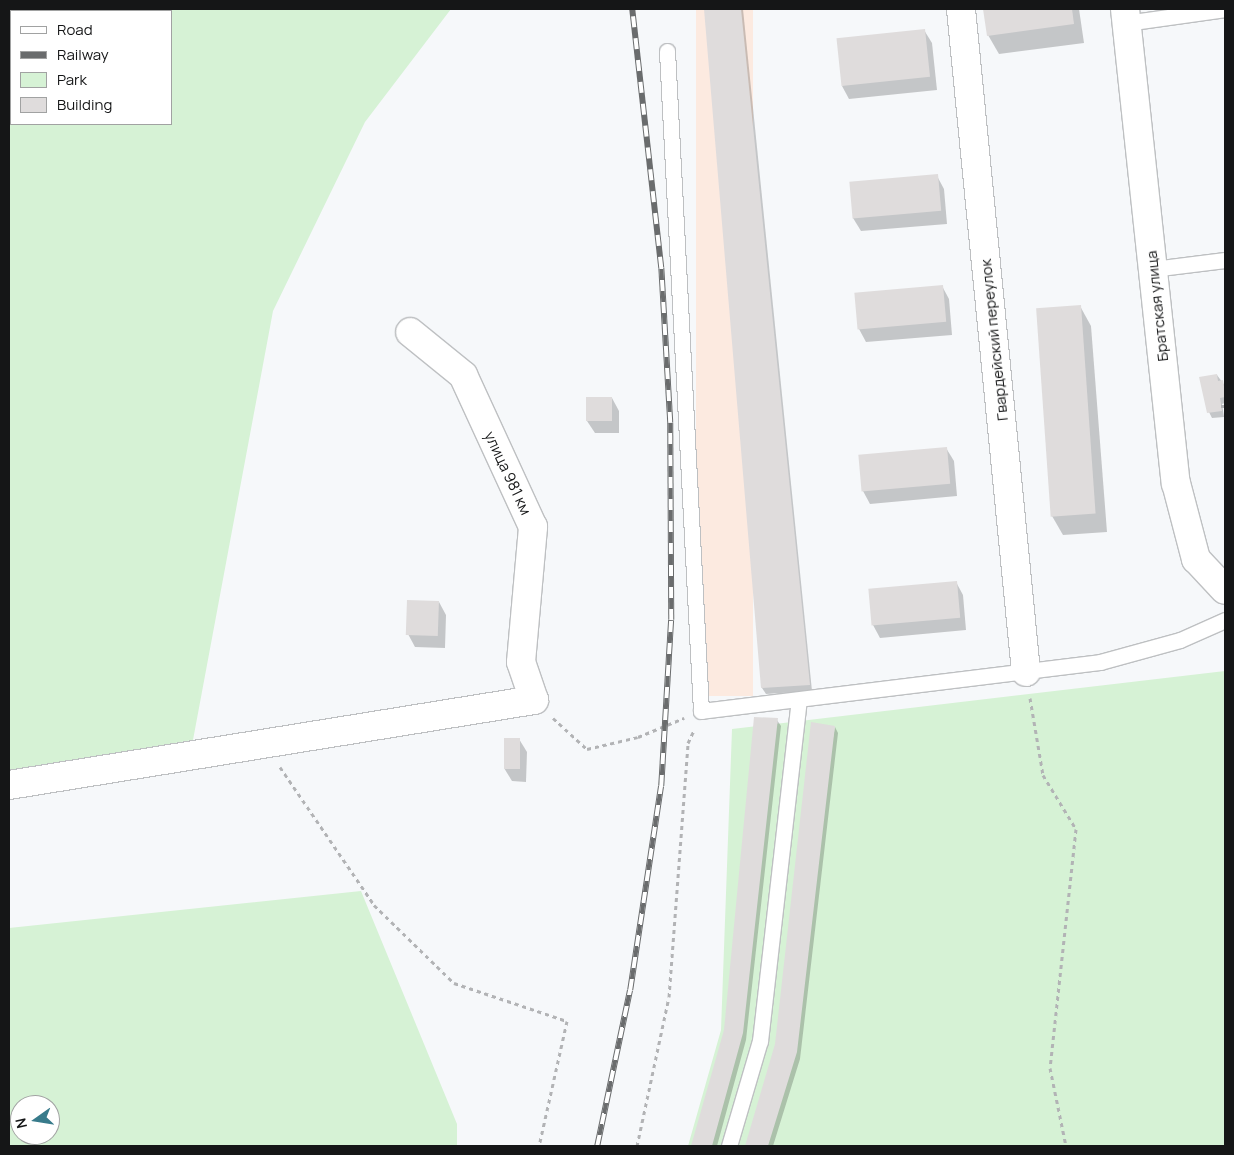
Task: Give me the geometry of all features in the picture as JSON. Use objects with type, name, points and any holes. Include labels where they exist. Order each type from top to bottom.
[{"type":"street","name":"Гвардейский переулок","points":[[961,9],[1026,672]]},
{"type":"street","name":"Братская улица","points":[[1125,16],[1176,483],[1196,558],[1225,590]]},
{"type":"street","name":"улица 981 км","points":[[410,332],[463,375],[533,527],[521,662],[534,700]]},
{"type":"street","points":[[9,785],[534,700]]},
{"type":"lane","points":[[1125,16],[1225,9]]},
{"type":"lane","points":[[667,51],[701,711],[1100,662],[1180,640],[1225,620]]},
{"type":"lane","points":[[1153,269],[1225,260]]},
{"type":"lane","points":[[730,1146],[760,1041],[799,700]]},
{"type":"path","points":[[1026,672],[1042,775],[1076,829],[1050,1068],[1066,1146]]},
{"type":"path","points":[[534,700],[587,749],[638,737],[701,711]]},
{"type":"path","points":[[637,1146],[670,997],[688,743],[701,711]]},
{"type":"path","points":[[264,744],[374,905],[454,983],[567,1021],[539,1146]]},
{"type":"shaded area","points":[[696,9],[753,9],[753,696],[696,696]]},
{"type":"green space","points":[[9,9],[451,9],[365,122],[273,311],[193,740],[9,771]]},
{"type":"green space","points":[[1225,671],[1225,1146],[688,1146],[721,1030],[732,729]]},
{"type":"green space","points":[[361,891],[457,1124],[457,1146],[9,1146],[9,928]]},
{"type":"building","points":[[704,9],[741,9],[810,685],[761,688]]},
{"type":"building","points":[[983,9],[1072,9],[1074,24],[987,36]]},
{"type":"building","points":[[925,29],[930,77],[842,86],[836,38]]},
{"type":"building","points":[[938,174],[941,211],[853,219],[849,182]]},
{"type":"building","points":[[943,285],[946,322],[858,330],[854,293]]},
{"type":"building","points":[[1081,305],[1096,513],[1051,517],[1036,308]]},
{"type":"building","points":[[1217,374],[1218,381],[1223,380],[1225,393],[1225,397],[1220,398],[1222,411],[1207,413],[1199,377]]},
{"type":"building","points":[[586,397],[612,397],[612,421],[586,421]]},
{"type":"building","points":[[947,447],[950,484],[862,492],[858,455]]},
{"type":"building","points":[[957,581],[960,618],[872,626],[868,589]]},
{"type":"building","points":[[407,600],[439,601],[438,636],[406,635]]},
{"type":"building","points":[[754,717],[778,718],[743,1033],[712,1146],[691,1146],[724,1030]]},
{"type":"building","points":[[811,722],[835,726],[797,1052],[768,1146],[745,1146],[775,1044]]},
{"type":"building","points":[[504,738],[520,738],[520,769],[504,769]]},
{"type":"railway","points":[[597,1146],[630,990],[661,786],[671,620],[670,423],[661,268],[632,9]]}]
